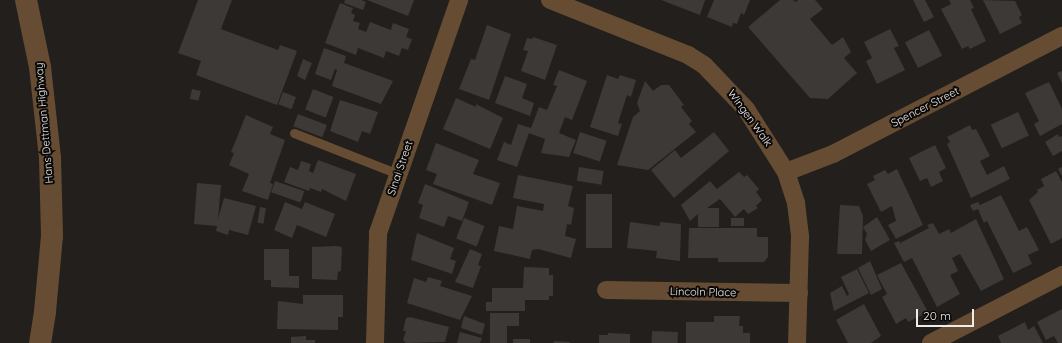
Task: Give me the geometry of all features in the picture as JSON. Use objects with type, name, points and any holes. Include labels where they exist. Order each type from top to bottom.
[{"type":"street","name":"Hans Dettman Highway","points":[[26,0],[40,67],[50,158],[52,236],[45,312],[40,343]]},
{"type":"street","name":"Sinai Street","points":[[375,343],[378,233],[459,0]]},
{"type":"street","name":"Wingen Walk","points":[[550,0],[668,46],[704,65],[746,109],[786,172],[796,203],[800,237],[797,343]]},
{"type":"street","name":"Spencer Street","points":[[786,172],[833,154],[1062,36]]},
{"type":"street","points":[[931,343],[1062,275]]},
{"type":"street","name":"Lincoln Place","points":[[606,290],[799,293]]},
{"type":"lane","points":[[294,132],[398,174]]},
{"type":"building","points":[[198,0],[232,0],[221,29],[278,50],[280,45],[297,51],[277,105],[196,75],[201,61],[178,53]]},
{"type":"building","points":[[345,0],[361,0],[366,2],[363,10],[344,3]]},
{"type":"building","points":[[367,0],[414,0],[408,16]]},
{"type":"building","points":[[661,0],[705,0],[700,15]]},
{"type":"building","points":[[714,0],[750,0],[744,15],[741,13],[737,24],[733,23],[732,27],[707,17]]},
{"type":"building","points":[[780,0],[793,0],[796,2],[798,0],[815,0],[823,9],[810,19],[832,45],[843,37],[851,52],[844,58],[857,73],[828,99],[810,98],[748,27]]},
{"type":"building","points":[[913,0],[925,0],[934,17],[924,22]]},
{"type":"building","points":[[949,0],[970,0],[974,8],[971,9],[986,41],[970,49],[968,46],[962,49],[941,9],[951,4]]},
{"type":"building","points":[[983,0],[1015,1],[1022,15],[1019,17],[1022,23],[1000,34]]},
{"type":"building","points":[[340,3],[353,8],[351,13],[355,15],[353,21],[360,23],[358,29],[366,32],[370,22],[391,30],[393,23],[409,29],[406,37],[412,39],[408,50],[402,48],[399,56],[386,51],[384,58],[358,48],[356,55],[325,43]]},
{"type":"building","points":[[487,25],[511,34],[489,100],[459,89],[471,59],[475,60]]},
{"type":"building","points":[[890,29],[899,46],[894,48],[905,70],[877,84],[866,61],[872,58],[864,42]]},
{"type":"building","points":[[929,30],[942,56],[918,68],[905,42]]},
{"type":"building","points":[[533,37],[557,45],[545,80],[521,71],[528,51],[523,50],[527,38],[532,39]]},
{"type":"building","points":[[324,48],[346,56],[344,63],[393,81],[381,104],[332,86],[337,70],[335,69],[331,80],[315,74]]},
{"type":"building","points":[[303,59],[312,63],[305,80],[297,76]]},
{"type":"building","points":[[559,70],[587,81],[572,120],[565,117],[559,133],[576,140],[569,157],[541,153],[545,139],[529,133],[517,167],[497,160],[504,142],[511,145],[518,124],[531,128],[539,107],[547,110],[557,86],[553,85]]},
{"type":"building","points":[[1062,71],[1062,83],[1057,73]]},
{"type":"building","points":[[607,75],[618,79],[620,75],[636,80],[631,97],[627,95],[618,123],[622,124],[618,136],[590,127]]},
{"type":"building","points":[[505,76],[527,84],[522,98],[534,103],[530,116],[495,103]]},
{"type":"building","points":[[645,81],[653,91],[661,85],[669,85],[684,105],[681,107],[692,121],[689,124],[696,132],[648,170],[617,165],[633,117],[640,111],[637,103]]},
{"type":"building","points":[[1049,82],[1062,109],[1062,124],[1040,136],[1034,124],[1039,121],[1025,93]]},
{"type":"building","points":[[192,89],[201,91],[199,101],[190,99]]},
{"type":"building","points":[[313,89],[334,97],[326,117],[305,110]]},
{"type":"building","points":[[283,92],[296,97],[291,109],[278,104]]},
{"type":"building","points":[[456,98],[476,107],[476,104],[503,118],[490,149],[443,129]]},
{"type":"building","points":[[340,100],[378,112],[370,134],[362,131],[358,142],[330,131]]},
{"type":"building","points":[[1018,112],[1029,136],[1002,148],[991,125]]},
{"type":"building","points":[[298,114],[327,125],[322,137],[293,126]]},
{"type":"building","points":[[246,115],[273,127],[270,134],[285,140],[270,183],[273,184],[268,200],[242,191],[249,174],[229,165],[234,153],[231,152]]},
{"type":"building","points":[[970,125],[972,130],[976,129],[990,156],[980,161],[987,175],[1004,166],[1010,179],[971,198],[947,144],[950,142],[947,137]]},
{"type":"building","points":[[580,132],[607,141],[600,162],[573,153]]},
{"type":"building","points":[[714,132],[729,151],[674,198],[651,170],[675,150],[681,158]]},
{"type":"building","points":[[1058,134],[1059,137],[1062,136],[1062,151],[1053,156],[1045,142]]},
{"type":"building","points":[[436,143],[479,160],[473,174],[500,183],[492,205],[433,184],[437,174],[426,170]]},
{"type":"building","points":[[935,145],[946,168],[939,172],[943,181],[931,187],[927,178],[920,181],[909,158]]},
{"type":"building","points":[[318,160],[356,174],[346,201],[322,189],[321,192],[310,188],[309,191],[284,182],[290,167],[298,170],[301,161],[311,164],[309,171],[313,173]]},
{"type":"building","points":[[579,167],[604,171],[602,185],[577,181]]},
{"type":"building","points":[[1062,167],[1062,176],[1058,169]]},
{"type":"building","points":[[897,169],[923,225],[896,239],[888,225],[896,221],[892,206],[881,212],[867,184],[875,180],[873,176],[885,170],[888,174]]},
{"type":"building","points":[[1056,171],[1062,182],[1062,238],[1051,244],[1029,200],[1038,192],[1037,190],[1044,186],[1041,179]]},
{"type":"building","points":[[739,172],[744,177],[747,175],[759,189],[756,192],[762,200],[756,206],[758,208],[748,214],[744,209],[735,217],[720,199],[707,208],[719,208],[719,227],[698,227],[698,214],[690,221],[681,205],[710,181],[717,189]]},
{"type":"building","points":[[518,175],[573,186],[568,206],[574,208],[571,225],[567,224],[565,236],[576,239],[571,258],[538,249],[532,250],[530,259],[494,251],[499,226],[513,229],[517,206],[543,211],[544,204],[513,198]]},
{"type":"building","points":[[275,181],[304,191],[300,202],[271,192]]},
{"type":"building","points":[[197,183],[221,185],[218,219],[224,198],[256,206],[248,235],[229,230],[228,235],[216,231],[217,226],[194,224]]},
{"type":"building","points":[[425,184],[469,202],[462,221],[448,216],[444,227],[419,218],[423,205],[418,203]]},
{"type":"building","points":[[586,194],[612,194],[612,248],[586,248]]},
{"type":"building","points":[[1001,195],[1019,231],[1027,227],[1039,250],[1028,255],[1032,264],[1013,273],[987,221],[984,223],[978,209],[973,211],[970,205],[978,202],[980,205]]},
{"type":"building","points":[[285,202],[302,209],[305,202],[335,214],[326,237],[297,225],[292,238],[274,230]]},
{"type":"building","points":[[840,205],[859,206],[863,216],[862,254],[837,254]]},
{"type":"building","points":[[260,207],[266,208],[263,224],[257,223]]},
{"type":"building","points":[[877,217],[890,240],[871,251],[865,240],[867,234],[863,227]]},
{"type":"building","points":[[464,218],[485,226],[477,246],[456,239]]},
{"type":"building","points":[[731,218],[744,218],[744,226],[731,226]]},
{"type":"building","points":[[976,219],[1004,279],[981,291],[960,254],[952,258],[958,271],[950,275],[960,294],[937,307],[912,258],[904,262],[894,243],[899,241],[900,243],[929,228],[927,225],[933,223],[939,234],[949,229],[951,233]]},
{"type":"building","points":[[630,222],[660,226],[660,222],[681,224],[680,261],[656,258],[657,251],[627,248]]},
{"type":"building","points":[[689,228],[757,228],[757,237],[768,237],[768,257],[764,262],[718,262],[718,258],[688,258]]},
{"type":"building","points":[[417,233],[454,248],[450,259],[456,261],[452,274],[411,260]]},
{"type":"building","points":[[312,247],[342,247],[341,271],[338,272],[337,280],[312,279]]},
{"type":"building","points":[[264,249],[289,249],[289,276],[299,276],[299,288],[271,287],[271,280],[264,280]]},
{"type":"building","points":[[470,249],[482,254],[478,265],[481,266],[473,288],[455,282]]},
{"type":"building","points":[[870,261],[882,289],[871,295],[858,268]]},
{"type":"building","points":[[901,263],[928,312],[908,322],[906,318],[896,324],[882,297],[887,294],[877,275]]},
{"type":"building","points":[[524,267],[549,268],[549,275],[553,275],[553,296],[549,296],[549,300],[525,300],[525,311],[486,311],[486,302],[492,302],[492,288],[523,288]]},
{"type":"building","points":[[857,269],[869,293],[834,311],[830,293],[842,286],[847,296],[849,294],[841,277]]},
{"type":"building","points":[[428,277],[442,281],[440,286],[472,296],[460,320],[407,303],[414,278],[426,282]]},
{"type":"building","points":[[303,295],[343,295],[343,317],[338,317],[338,330],[277,329],[278,301],[303,304]]},
{"type":"building","points":[[864,304],[881,336],[871,343],[848,343],[836,320]]},
{"type":"building","points":[[1062,309],[1062,343],[1058,343],[1054,336],[1046,340],[1037,322]]},
{"type":"building","points":[[490,313],[519,313],[519,326],[507,326],[507,343],[490,343]]},
{"type":"building","points":[[464,316],[485,324],[482,335],[461,328]]},
{"type":"building","points":[[714,316],[740,316],[739,326],[743,326],[743,333],[750,333],[750,343],[686,343],[686,322],[714,322]]},
{"type":"building","points":[[410,317],[449,327],[445,342],[406,343],[403,340],[406,331],[403,331],[406,318]]},
{"type":"building","points":[[1025,322],[1028,330],[1034,326],[1043,343],[1001,343],[998,336]]},
{"type":"building","points":[[652,331],[678,332],[678,343],[652,343]]},
{"type":"building","points":[[460,332],[482,338],[480,343],[457,343]]},
{"type":"building","points":[[608,333],[630,334],[630,343],[599,343],[599,335],[608,335]]},
{"type":"building","points":[[306,336],[306,340],[315,340],[315,343],[291,343],[291,337]]},
{"type":"building","points":[[513,339],[530,339],[530,343],[513,343]]},
{"type":"building","points":[[554,341],[570,342],[570,343],[554,343]]}]
